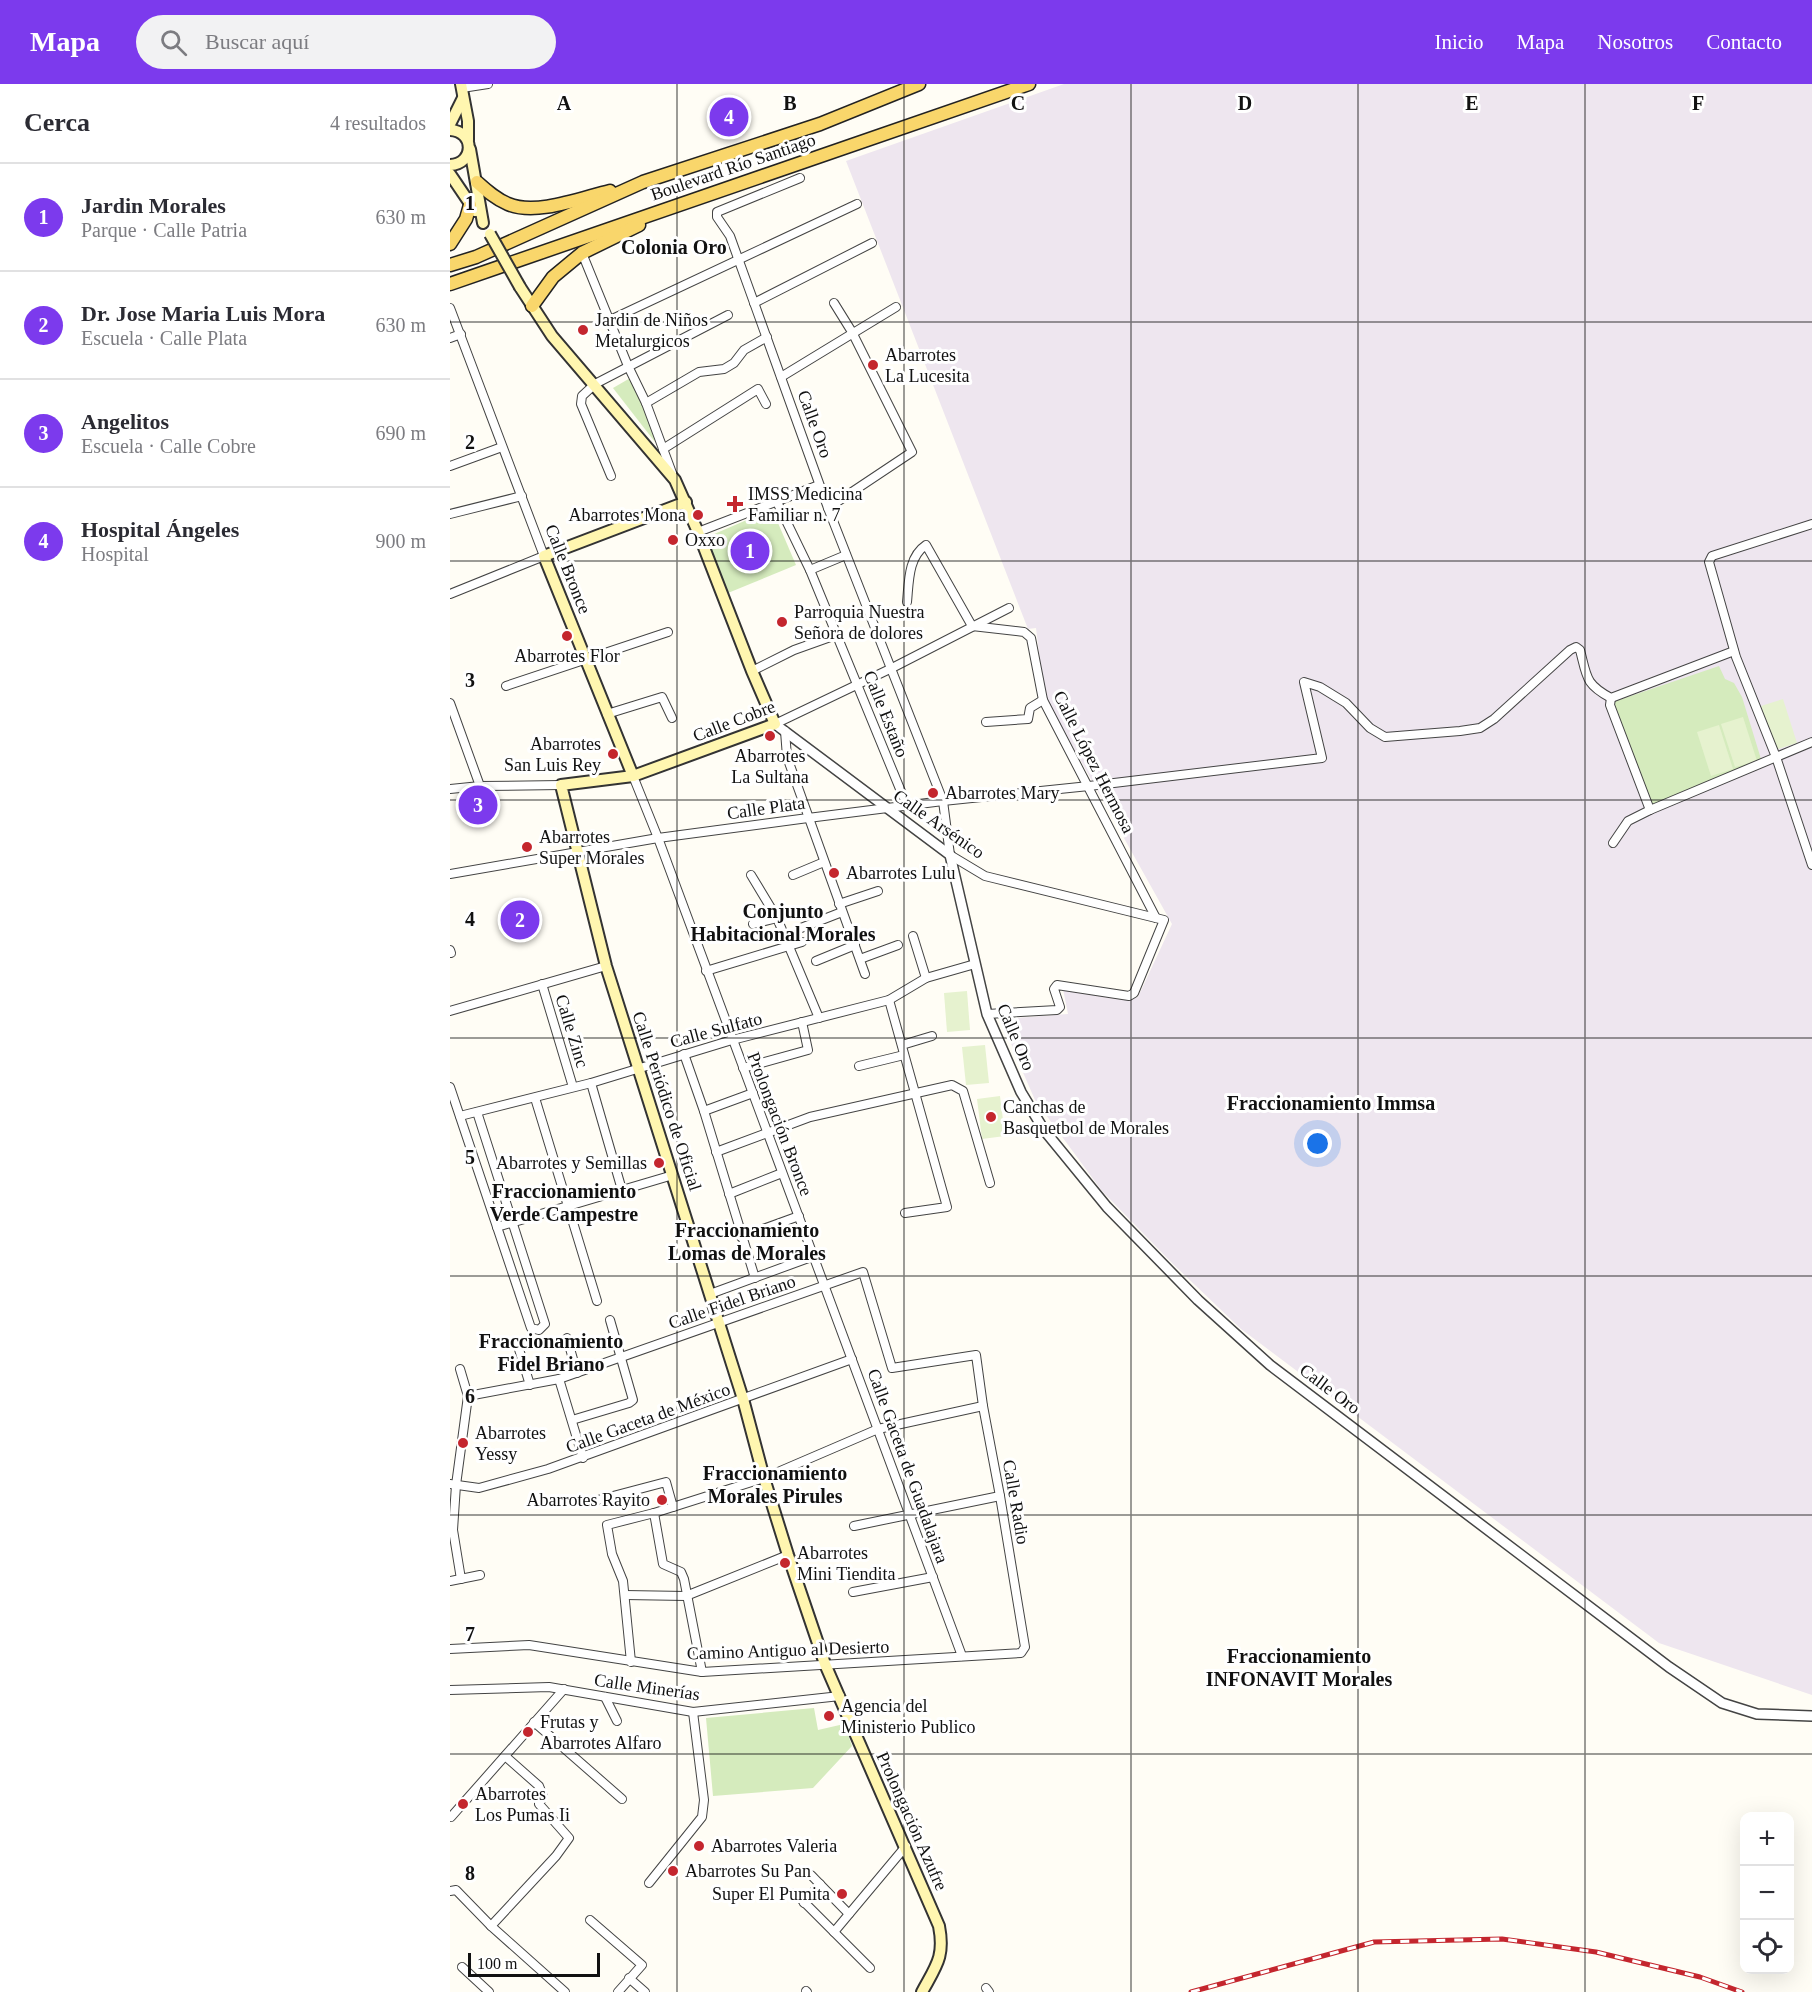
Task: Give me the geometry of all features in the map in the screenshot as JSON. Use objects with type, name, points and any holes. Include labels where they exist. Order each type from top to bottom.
[{"type":"main road","name":"Boulevard Río Santiago","points":[[450,265],[476,257],[643,182],[820,124],[919,84]]},
{"type":"main road","name":"Boulevard Río Santiago","points":[[450,284],[1029,84]]},
{"type":"main road","points":[[450,110],[462,92]]},
{"type":"main road","points":[[450,123],[462,92]]},
{"type":"main road","points":[[462,92],[483,223]]},
{"type":"main road","points":[[450,130],[461,132],[469,144],[469,154],[462,162],[450,165]]},
{"type":"main road","points":[[450,174],[490,234],[520,287],[552,336],[675,480],[686,502],[775,724]]},
{"type":"main road","points":[[477,182],[495,197],[510,205],[526,208],[567,202],[643,182]]},
{"type":"main road","points":[[450,244],[466,219],[470,205]]},
{"type":"main road","points":[[532,306],[554,277],[582,253],[625,232],[660,211]]},
{"type":"main road","points":[[544,556],[686,502]]},
{"type":"main road","name":"Calle Bronce","points":[[544,556],[633,776]]},
{"type":"main road","name":"Calle Cobre","points":[[561,785],[633,776],[775,724]]},
{"type":"main road","name":"Calle Periódico de Oficial","points":[[561,785],[606,966],[743,1399],[788,1555],[825,1664]]},
{"type":"main road","name":"Prolongación Azufre","points":[[825,1664],[937,1918],[941,1935],[941,1958],[922,1992]]},
{"type":"street","points":[[462,92],[488,84]]},
{"type":"street","name":"Calle Oro","points":[[800,178],[717,212],[717,217],[730,236],[739,259],[819,484],[943,801],[950,855],[987,1014],[1022,1092],[1044,1130],[1107,1207],[1141,1244],[1198,1300],[1270,1365],[1669,1667],[1722,1702],[1757,1714],[1812,1716]]},
{"type":"street","points":[[610,320],[856,204]]},
{"type":"street","points":[[754,303],[872,243]]},
{"type":"street","points":[[582,253],[628,366],[646,403],[675,480]]},
{"type":"street","points":[[828,507],[912,452],[852,332],[834,303]]},
{"type":"street","points":[[781,377],[896,307]]},
{"type":"street","name":"Calle Bronce","points":[[451,309],[544,556]]},
{"type":"street","points":[[611,476],[581,404],[582,396],[595,384],[729,315]]},
{"type":"street","points":[[450,338],[461,334]]},
{"type":"street","points":[[646,403],[699,372],[724,369],[734,363],[744,350],[767,338]]},
{"type":"street","points":[[663,449],[758,389],[766,404]]},
{"type":"street","points":[[450,466],[502,447]]},
{"type":"street","points":[[698,532],[819,484]]},
{"type":"street","points":[[450,514],[522,496]]},
{"type":"street","name":"Calle Estaño","points":[[777,502],[810,570],[907,806]]},
{"type":"street","points":[[1812,524],[1712,556],[1709,562],[1734,651],[1776,757],[1812,866]]},
{"type":"street","points":[[906,602],[910,572],[916,552],[926,545],[972,626]]},
{"type":"street","points":[[810,570],[846,555]]},
{"type":"street","points":[[450,594],[544,556]]},
{"type":"street","name":"Calle Cobre","points":[[775,724],[1009,608]]},
{"type":"street","name":"Calle López Hermosa","points":[[972,626],[1024,632],[1031,638],[1043,699],[1160,919]]},
{"type":"street","points":[[506,686],[668,632]]},
{"type":"street","points":[[752,671],[794,650],[836,635]]},
{"type":"street","name":"Calle Plata","points":[[450,874],[658,838],[808,818],[1322,758],[1304,682],[1320,687],[1346,704],[1371,728],[1385,737],[1480,728],[1494,719],[1576,647],[1580,650],[1588,680],[1595,689],[1611,698]]},
{"type":"street","points":[[1650,810],[1610,705],[1611,698],[1734,651]]},
{"type":"street","points":[[607,714],[662,697],[672,718]]},
{"type":"street","points":[[986,722],[1029,719],[1030,708],[1043,699]]},
{"type":"street","points":[[450,703],[480,786]]},
{"type":"street","name":"Calle Arsénico","points":[[775,724],[950,855],[985,876],[1160,919]]},
{"type":"street","points":[[785,731],[787,757],[865,974]]},
{"type":"street","points":[[1613,843],[1628,821],[1812,742]]},
{"type":"street","name":"Calle Bronce","points":[[633,776],[658,838]]},
{"type":"street","name":"Calle Cobre","points":[[450,789],[480,786],[561,785]]},
{"type":"street","name":"Prolongación Bronce","points":[[658,838],[825,1286]]},
{"type":"street","points":[[793,875],[824,862]]},
{"type":"street","points":[[751,874],[777,918],[819,1018]]},
{"type":"street","points":[[801,928],[878,891]]},
{"type":"street","points":[[753,924],[777,918]]},
{"type":"street","points":[[987,1014],[1057,1010],[1060,1007],[1054,989],[1057,985],[1130,996],[1134,993],[1160,919]]},
{"type":"street","points":[[913,936],[926,978]]},
{"type":"street","points":[[706,971],[802,942]]},
{"type":"street","points":[[816,961],[855,945]]},
{"type":"street","points":[[860,959],[898,945]]},
{"type":"street","name":"Calle Sulfato","points":[[460,1116],[591,1083],[732,1040],[889,1000],[926,978],[975,964]]},
{"type":"street","points":[[450,1011],[606,966]]},
{"type":"street","name":"Calle Zinc","points":[[542,984],[573,1087]]},
{"type":"street","points":[[889,1000],[946,1207],[905,1213]]},
{"type":"street","points":[[743,1068],[808,1050],[802,1023]]},
{"type":"street","points":[[902,1045],[932,1036]]},
{"type":"street","points":[[684,1054],[705,1111],[754,1278]]},
{"type":"street","points":[[859,1066],[904,1055]]},
{"type":"street","points":[[591,1083],[622,1190]]},
{"type":"street","points":[[716,1152],[810,1117],[952,1085],[963,1091],[990,1183]]},
{"type":"street","points":[[450,1087],[531,1328],[539,1330],[545,1323],[477,1112]]},
{"type":"street","points":[[705,1111],[753,1093]]},
{"type":"street","points":[[535,1098],[597,1301]]},
{"type":"street","points":[[729,1194],[782,1173]]},
{"type":"street","points":[[497,1227],[673,1175]]},
{"type":"street","points":[[741,1237],[799,1216]]},
{"type":"street","points":[[710,1294],[814,1256]]},
{"type":"street","name":"Calle Fidel Briano","points":[[468,1396],[560,1379],[863,1272],[892,1368],[976,1355]]},
{"type":"street","name":"Calle Gaceta de Guadalajara","points":[[825,1286],[962,1656]]},
{"type":"street","points":[[572,1420],[633,1400],[610,1320]]},
{"type":"street","points":[[567,1338],[577,1373]]},
{"type":"street","points":[[518,1346],[530,1385]]},
{"type":"street","name":"Calle Radio","points":[[976,1355],[1025,1647],[1021,1653]]},
{"type":"street","name":"Calle Gaceta de México","points":[[453,1484],[479,1488],[583,1458],[852,1359]]},
{"type":"street","points":[[460,1369],[468,1396],[453,1484],[453,1530],[461,1580]]},
{"type":"street","points":[[560,1379],[583,1458]]},
{"type":"street","points":[[631,1662],[623,1581],[612,1554],[607,1525],[654,1513],[764,1478],[878,1429],[983,1407]]},
{"type":"street","points":[[594,1501],[666,1482],[673,1507]]},
{"type":"street","points":[[854,1526],[1000,1496]]},
{"type":"street","points":[[654,1513],[663,1564],[681,1572],[702,1672]]},
{"type":"street","points":[[625,1595],[686,1596],[788,1555]]},
{"type":"street","points":[[450,1581],[480,1575]]},
{"type":"street","points":[[853,1592],[933,1576]]},
{"type":"street","name":"Camino Antiguo al Desierto","points":[[450,1649],[529,1645],[702,1672],[1021,1653]]},
{"type":"street","name":"Calle Minerías","points":[[450,1690],[549,1687],[693,1712],[840,1696]]},
{"type":"street","points":[[450,1817],[564,1689]]},
{"type":"street","points":[[605,1697],[617,1721]]},
{"type":"street","points":[[649,1883],[702,1817],[704,1800],[693,1712]]},
{"type":"street","points":[[534,1722],[622,1799]]},
{"type":"street","points":[[491,1926],[556,1856],[569,1838],[539,1804],[543,1796],[539,1786],[505,1756]]},
{"type":"street","points":[[834,1932],[906,1846]]},
{"type":"street","points":[[811,1875],[849,1914]]},
{"type":"street","points":[[804,1903],[820,1884]]},
{"type":"street","points":[[453,1890],[565,1992]]},
{"type":"street","points":[[795,1893],[870,1968]]},
{"type":"street","points":[[590,1920],[642,1965],[618,1992]]},
{"type":"street","points":[[462,1967],[489,1992]]},
{"type":"street","points":[[629,1978],[645,1992]]},
{"type":"shaded area","points":[[1064,84],[1812,84],[1812,1695],[1659,1643],[1241,1329],[1102,1191],[1035,1100],[1014,1052],[1003,1019],[1068,1014],[1063,989],[1129,1000],[1138,997],[1172,924],[1044,695],[1036,628],[1028,629],[846,161]]},
{"type":"green space","points":[[632,377],[645,404],[655,442],[613,388]]},
{"type":"green space","points":[[772,509],[796,565],[728,593],[705,538]]},
{"type":"green space","points":[[1719,666],[1725,679],[1734,683],[1742,697],[1761,759],[1651,805],[1613,702]]},
{"type":"green space","points":[[1783,699],[1797,743],[1775,750],[1761,706]]},
{"type":"green space","points":[[1743,717],[1757,761],[1735,767],[1721,724]]},
{"type":"green space","points":[[1719,725],[1733,769],[1711,776],[1697,732]]},
{"type":"green space","points":[[967,991],[970,1030],[947,1032],[944,993]]},
{"type":"green space","name":"Canchas de Basquetbol de Morales","points":[[985,1045],[989,1083],[966,1085],[962,1047]]},
{"type":"green space","name":"Canchas de Basquetbol de Morales","points":[[1000,1096],[1005,1136],[982,1139],[977,1099]]},
{"type":"green space","points":[[814,1708],[818,1730],[844,1724],[852,1746],[813,1788],[713,1796],[706,1718]]},
{"type":"railway","points":[[1191,1992],[1374,1942],[1502,1939],[1596,1952],[1700,1977],[1742,1992]]},
{"type":"place","name":"Hospital Ángeles","points":[[729,117]]},
{"type":"place","name":"Jardin de Niños Metalurgicos","points":[[583,330]]},
{"type":"place","name":"Abarrotes La Lucesita","points":[[873,365]]},
{"type":"place","name":"IMSS Medicina Familiar n. 7","points":[[735,504]]},
{"type":"place","name":"Abarrotes Mona","points":[[698,515]]},
{"type":"place","name":"Oxxo","points":[[673,540]]},
{"type":"place","name":"Jardin Morales","points":[[750,551]]},
{"type":"place","name":"Parroquia Nuestra Señora de dolores","points":[[782,622]]},
{"type":"place","name":"Abarrotes Flor","points":[[567,636]]},
{"type":"place","name":"Abarrotes La Sultana","points":[[770,736]]},
{"type":"place","name":"Abarrotes San Luis Rey","points":[[613,754]]},
{"type":"place","name":"Abarrotes Mary","points":[[933,793]]},
{"type":"place","name":"Angelitos","points":[[478,805]]},
{"type":"place","name":"Abarrotes Super Morales","points":[[527,847]]},
{"type":"place","name":"Abarrotes Lulu","points":[[834,873]]},
{"type":"place","name":"Dr. Jose Maria Luis Mora","points":[[520,920]]},
{"type":"place","name":"Canchas de Basquetbol de Morales","points":[[991,1117]]},
{"type":"place","name":"Abarrotes y Semillas","points":[[659,1163]]},
{"type":"place","name":"Abarrotes Yessy","points":[[463,1443]]},
{"type":"place","name":"Abarrotes Rayito","points":[[662,1500]]},
{"type":"place","name":"Abarrotes Mini Tiendita","points":[[785,1563]]},
{"type":"place","name":"Agencia del Ministerio Publico","points":[[829,1716]]},
{"type":"place","name":"Frutas y Abarrotes Alfaro","points":[[528,1732]]},
{"type":"place","name":"Abarrotes Los Pumas Ii","points":[[463,1804]]},
{"type":"place","name":"Abarrotes Valeria","points":[[699,1846]]},
{"type":"place","name":"Abarrotes Su Pan","points":[[673,1871]]},
{"type":"place","name":"Super El Pumita","points":[[842,1894]]},
{"type":"district","name":"Colonia Oro","points":[[674,247]]},
{"type":"district","name":"Conjunto Habitacional Morales","points":[[783,922]]},
{"type":"district","name":"Fraccionamiento Immsa","points":[[1331,1103]]},
{"type":"district","name":"Fraccionamiento Verde Campestre","points":[[564,1202]]},
{"type":"district","name":"Fraccionamiento Lomas de Morales","points":[[747,1242]]},
{"type":"district","name":"Fraccionamiento Fidel Briano","points":[[551,1352]]},
{"type":"district","name":"Fraccionamiento Morales Pirules","points":[[775,1484]]},
{"type":"district","name":"Fraccionamiento INFONAVIT Morales","points":[[1299,1668]]}]
